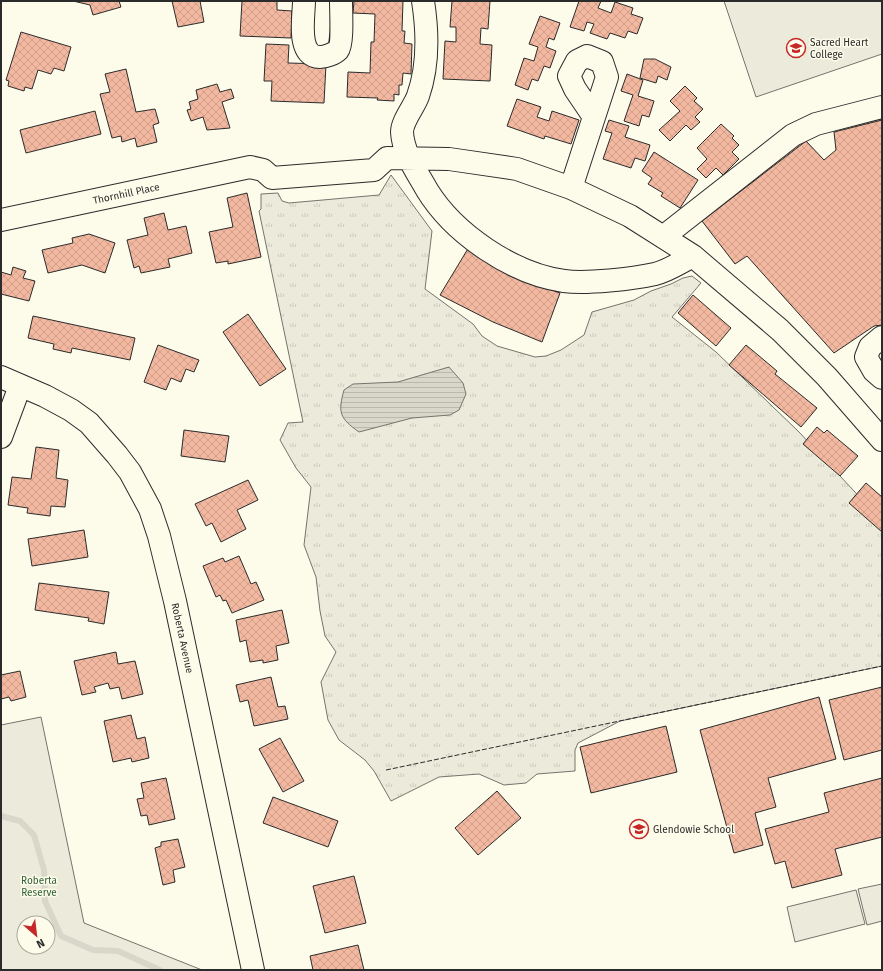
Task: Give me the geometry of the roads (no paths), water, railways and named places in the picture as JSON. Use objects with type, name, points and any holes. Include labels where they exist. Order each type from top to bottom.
[{"type":"street","points":[[304,1],[304,46],[308,52],[320,57],[328,56],[338,50],[340,44],[341,1]]},
{"type":"street","points":[[423,1],[428,30],[424,80],[402,131],[404,146],[409,159],[432,197],[451,220],[478,244],[524,270],[565,281],[596,281],[656,274],[693,256]]},
{"type":"street","points":[[663,237],[793,134],[816,124],[882,107]]},
{"type":"street","points":[[571,188],[594,117]]},
{"type":"street","name":"Thornhill Place","points":[[1,220],[250,167],[263,170],[272,178],[374,170],[387,158],[409,159]]},
{"type":"street","points":[[409,159],[449,159],[517,169],[571,188],[630,216],[693,256],[780,330],[827,377],[882,440]]},
{"type":"street","points":[[882,337],[870,347],[866,357],[874,371],[882,378]]},
{"type":"street","points":[[1,436],[10,382]]},
{"type":"street","name":"Roberta Avenue","points":[[10,382],[45,396],[71,410],[89,423],[103,437],[126,466],[150,509],[159,536],[175,601],[253,970]]},
{"type":"waterway","points":[[1,816],[20,821],[34,835],[44,870],[45,901],[61,936],[93,950],[118,951],[160,970]]},
{"type":"place","name":"Sacred Heart College","points":[[796,48]]},
{"type":"place","name":"Glendowie School","points":[[639,829]]},
{"type":"park label","name":"Roberta Reserve","points":[[39,886]]}]
